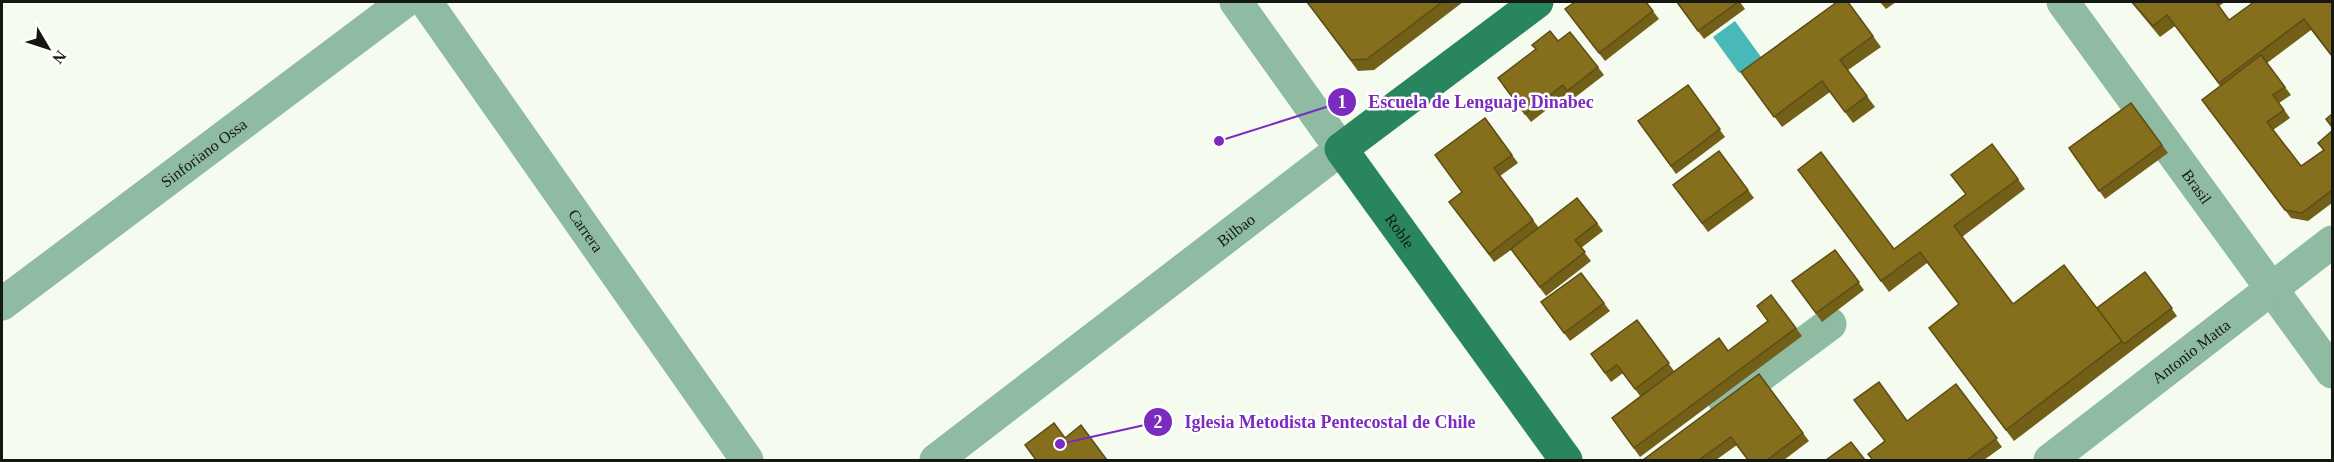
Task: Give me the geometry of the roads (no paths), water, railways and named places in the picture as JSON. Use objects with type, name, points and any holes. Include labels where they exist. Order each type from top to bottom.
[{"type":"main road","name":"Bilbao","points":[[1341,149],[1537,2]]},
{"type":"main road","name":"Roble","points":[[1341,149],[1566,460]]},
{"type":"street","name":"Sinforiano Ossa","points":[[2,304],[404,2]]},
{"type":"street","name":"Carrera","points":[[426,2],[747,460]]},
{"type":"street","name":"Roble","points":[[1236,2],[1341,149]]},
{"type":"street","name":"Brasil","points":[[2064,2],[2332,372]]},
{"type":"street","name":"Bilbao","points":[[936,460],[1341,149]]},
{"type":"street","name":"Antonio Matta","points":[[2050,460],[2332,242]]},
{"type":"street","points":[[1702,420],[1830,324]]},
{"type":"water","points":[[1735,21],[1761,57],[1739,73],[1713,37]]},
{"type":"place","name":"Escuela de Lenguaje Dinabec","points":[[1219,141]]},
{"type":"place","name":"Iglesia Metodista Pentecostal de Chile","points":[[1060,444]]}]
